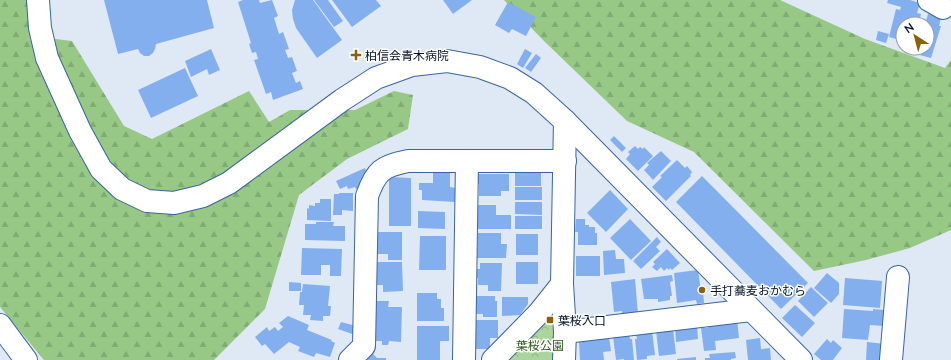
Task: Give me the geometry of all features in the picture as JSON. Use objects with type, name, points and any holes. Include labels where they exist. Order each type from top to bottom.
[{"type":"street","points":[[38,0],[40,28],[47,58],[80,131],[101,169],[122,189],[147,201],[174,203],[203,196],[229,183],[335,105],[376,78],[412,65],[448,61],[480,67],[510,78],[534,93],[565,121],[801,360]]},
{"type":"street","points":[[564,360],[565,332],[562,284],[565,121]]},
{"type":"street","points":[[350,360],[364,346],[367,196],[372,182],[381,171],[392,164],[408,161],[565,161]]},
{"type":"street","points":[[464,360],[467,161]]},
{"type":"street","points":[[891,360],[898,277]]},
{"type":"street","points":[[493,360],[540,313],[562,284]]},
{"type":"street","points":[[565,332],[751,310]]},
{"type":"street","points":[[0,325],[26,360]]},
{"type":"green space","points":[[0,0],[32,0],[30,40],[56,39],[72,41],[124,126],[152,139],[249,91],[269,122],[290,110],[355,110],[394,91],[413,95],[408,129],[347,159],[299,195],[265,309],[214,360],[44,360],[0,307]]},
{"type":"green space","points":[[504,0],[780,0],[865,39],[895,50],[895,56],[912,56],[945,68],[951,60],[951,230],[910,248],[866,260],[814,271],[694,152],[627,121]]},
{"type":"green space","name":"葉桜公園","points":[[544,318],[555,329],[555,360],[503,360]]},
{"type":"building","points":[[104,0],[207,0],[214,28],[156,44],[153,53],[149,56],[144,56],[138,49],[118,54]]},
{"type":"building","points":[[243,0],[259,0],[260,3],[272,0],[278,16],[274,18],[279,34],[283,32],[289,49],[285,50],[288,58],[292,57],[297,71],[292,73],[296,83],[300,81],[303,89],[273,100],[271,92],[266,94],[254,60],[258,59],[256,52],[252,53],[249,44],[251,43],[238,2]]},
{"type":"building","points":[[295,0],[313,0],[342,40],[317,58],[296,28],[292,10]]},
{"type":"building","points":[[314,0],[328,0],[343,21],[334,27]]},
{"type":"building","points":[[332,0],[376,0],[381,6],[352,27]]},
{"type":"building","points":[[443,0],[472,0],[453,14]]},
{"type":"building","points":[[888,0],[910,0],[920,3],[917,13],[921,14],[920,16],[895,16],[895,39],[889,37],[896,9],[900,10],[901,7],[887,3]]},
{"type":"building","points":[[508,2],[536,17],[526,36],[512,29],[509,33],[495,25]]},
{"type":"building","points":[[928,14],[941,17],[939,26],[941,26],[935,45],[935,16],[927,16]]},
{"type":"building","points":[[878,31],[889,34],[886,43],[876,40]]},
{"type":"building","points":[[211,49],[220,70],[209,75],[207,69],[191,77],[185,61]]},
{"type":"building","points":[[525,49],[532,53],[523,68],[517,64]]},
{"type":"building","points":[[536,54],[541,58],[531,72],[525,68]]},
{"type":"building","points":[[185,68],[198,96],[151,118],[138,90]]},
{"type":"building","points":[[614,136],[626,148],[622,152],[610,140]]},
{"type":"building","points":[[635,146],[638,149],[640,147],[643,149],[644,147],[653,156],[638,171],[626,159],[630,154],[628,152]]},
{"type":"building","points":[[661,151],[671,161],[653,180],[644,170],[649,165],[647,163]]},
{"type":"building","points":[[677,160],[685,168],[687,166],[692,172],[690,175],[691,176],[666,201],[652,187],[662,177],[660,176]]},
{"type":"building","points":[[365,168],[368,175],[362,187],[348,189],[347,186],[340,189],[336,181]]},
{"type":"building","points":[[515,168],[541,169],[541,186],[515,186]]},
{"type":"building","points":[[433,173],[450,173],[450,187],[456,188],[455,202],[422,200],[422,190],[419,190],[419,183],[433,183]]},
{"type":"building","points":[[474,174],[509,174],[509,191],[501,191],[501,196],[479,196],[479,184],[474,184]]},
{"type":"building","points":[[702,176],[808,283],[781,309],[676,202]]},
{"type":"building","points":[[389,177],[411,178],[411,226],[389,226]]},
{"type":"building","points":[[515,187],[542,187],[542,200],[515,200]]},
{"type":"building","points":[[610,190],[628,209],[606,232],[587,213]]},
{"type":"building","points":[[353,193],[353,211],[342,210],[342,215],[333,215],[334,194]]},
{"type":"building","points":[[320,199],[331,199],[331,221],[307,220],[307,208],[309,209],[309,205],[315,206],[315,203],[320,203]]},
{"type":"building","points":[[515,202],[542,202],[542,215],[515,214]]},
{"type":"building","points":[[474,205],[496,205],[496,215],[511,215],[511,229],[474,229]]},
{"type":"building","points":[[418,211],[445,212],[445,229],[418,228]]},
{"type":"building","points":[[515,216],[542,216],[542,229],[515,229]]},
{"type":"building","points":[[576,219],[585,219],[585,225],[595,227],[595,233],[597,233],[597,245],[578,245],[578,232],[575,232]]},
{"type":"building","points":[[630,219],[651,241],[631,260],[610,238]]},
{"type":"building","points":[[316,222],[334,222],[333,226],[345,226],[345,241],[305,240],[305,224],[316,224]]},
{"type":"building","points":[[377,232],[402,232],[402,260],[388,260],[388,254],[377,254]]},
{"type":"building","points":[[478,233],[501,233],[501,244],[507,244],[506,258],[477,258]]},
{"type":"building","points":[[516,234],[538,234],[538,255],[516,255]]},
{"type":"building","points":[[420,236],[446,236],[446,270],[419,270]]},
{"type":"building","points":[[657,237],[661,242],[656,247],[660,251],[641,269],[633,261]]},
{"type":"building","points":[[302,248],[342,249],[341,276],[330,276],[330,265],[321,265],[321,275],[301,275]]},
{"type":"building","points":[[667,249],[680,263],[672,270],[667,268],[664,271],[661,267],[657,271],[652,267],[655,264],[653,262]]},
{"type":"building","points":[[615,250],[616,259],[624,259],[625,273],[604,275],[603,251]]},
{"type":"building","points":[[576,256],[600,256],[600,276],[576,276]]},
{"type":"building","points":[[376,262],[402,262],[403,291],[383,292],[383,285],[376,285]]},
{"type":"building","points":[[516,262],[538,262],[538,284],[516,284]]},
{"type":"building","points":[[480,263],[502,263],[501,291],[488,291],[488,285],[478,285],[476,269],[480,269]]},
{"type":"building","points":[[698,270],[704,303],[697,304],[696,300],[677,303],[674,273]]},
{"type":"building","points":[[827,273],[839,283],[839,294],[831,303],[814,288]]},
{"type":"building","points":[[672,275],[673,281],[670,282],[672,296],[670,296],[670,300],[658,302],[658,299],[644,299],[641,279]]},
{"type":"building","points":[[845,278],[882,281],[880,308],[843,305]]},
{"type":"building","points":[[635,279],[638,314],[622,316],[622,311],[614,312],[611,282]]},
{"type":"building","points":[[289,282],[301,283],[301,291],[289,291]]},
{"type":"building","points":[[303,284],[330,286],[328,306],[331,306],[330,316],[323,316],[323,321],[310,320],[311,315],[303,315],[304,305],[299,305],[300,292],[302,292]]},
{"type":"building","points":[[811,287],[828,303],[814,317],[798,301]]},
{"type":"building","points":[[417,293],[437,293],[437,299],[441,299],[441,308],[444,308],[444,321],[417,321]]},
{"type":"building","points":[[473,296],[495,296],[495,301],[497,301],[497,317],[483,317],[483,314],[473,314]]},
{"type":"building","points":[[502,297],[528,297],[528,304],[520,315],[502,316]]},
{"type":"building","points":[[375,301],[389,301],[388,307],[402,307],[401,342],[389,341],[388,345],[382,345],[382,341],[376,341]]},
{"type":"building","points":[[795,305],[815,323],[802,337],[782,318]]},
{"type":"building","points":[[844,309],[873,311],[873,309],[885,310],[884,326],[870,325],[868,340],[842,338]]},
{"type":"building","points":[[288,316],[309,325],[307,330],[332,340],[331,341],[335,343],[330,357],[316,353],[314,357],[298,351],[300,347],[289,342],[274,354],[265,344],[262,346],[255,337],[267,327],[269,331],[275,327],[278,331],[283,327],[279,323]]},
{"type":"building","points":[[737,319],[739,338],[715,341],[716,350],[704,351],[701,328],[708,328],[707,323]]},
{"type":"building","points":[[476,320],[498,320],[498,338],[490,338],[490,349],[471,349],[471,330],[476,330]]},
{"type":"building","points":[[341,322],[356,326],[355,335],[338,329]]},
{"type":"building","points":[[697,324],[698,339],[676,342],[675,327]]},
{"type":"building","points":[[417,326],[449,326],[449,341],[440,341],[440,360],[417,360]]},
{"type":"building","points":[[673,329],[676,354],[659,356],[656,331]]},
{"type":"building","points":[[652,331],[655,355],[647,356],[647,359],[637,360],[636,334]]},
{"type":"building","points":[[629,334],[630,339],[632,339],[634,360],[616,360],[613,336]]},
{"type":"building","points":[[609,337],[611,351],[603,352],[604,360],[580,360],[579,341]]},
{"type":"building","points":[[760,338],[761,349],[770,348],[771,360],[748,360],[746,340]]},
{"type":"building","points":[[827,339],[831,343],[833,340],[842,348],[833,360],[821,360],[814,354]]},
{"type":"building","points":[[867,342],[885,344],[884,360],[866,360]]},
{"type":"building","points":[[735,352],[736,358],[731,360],[705,360],[705,358],[710,358],[709,354]]},
{"type":"building","points":[[372,353],[377,358],[386,358],[386,360],[364,360]]},
{"type":"building","points":[[696,357],[696,360],[677,360],[677,359]]},
{"type":"place","name":"柏信会青木病院","points":[[356,55]]},
{"type":"place","name":"手打蕎麦おかむら","points":[[702,290]]},
{"type":"place","name":"葉桜入口","points":[[550,320]]}]
